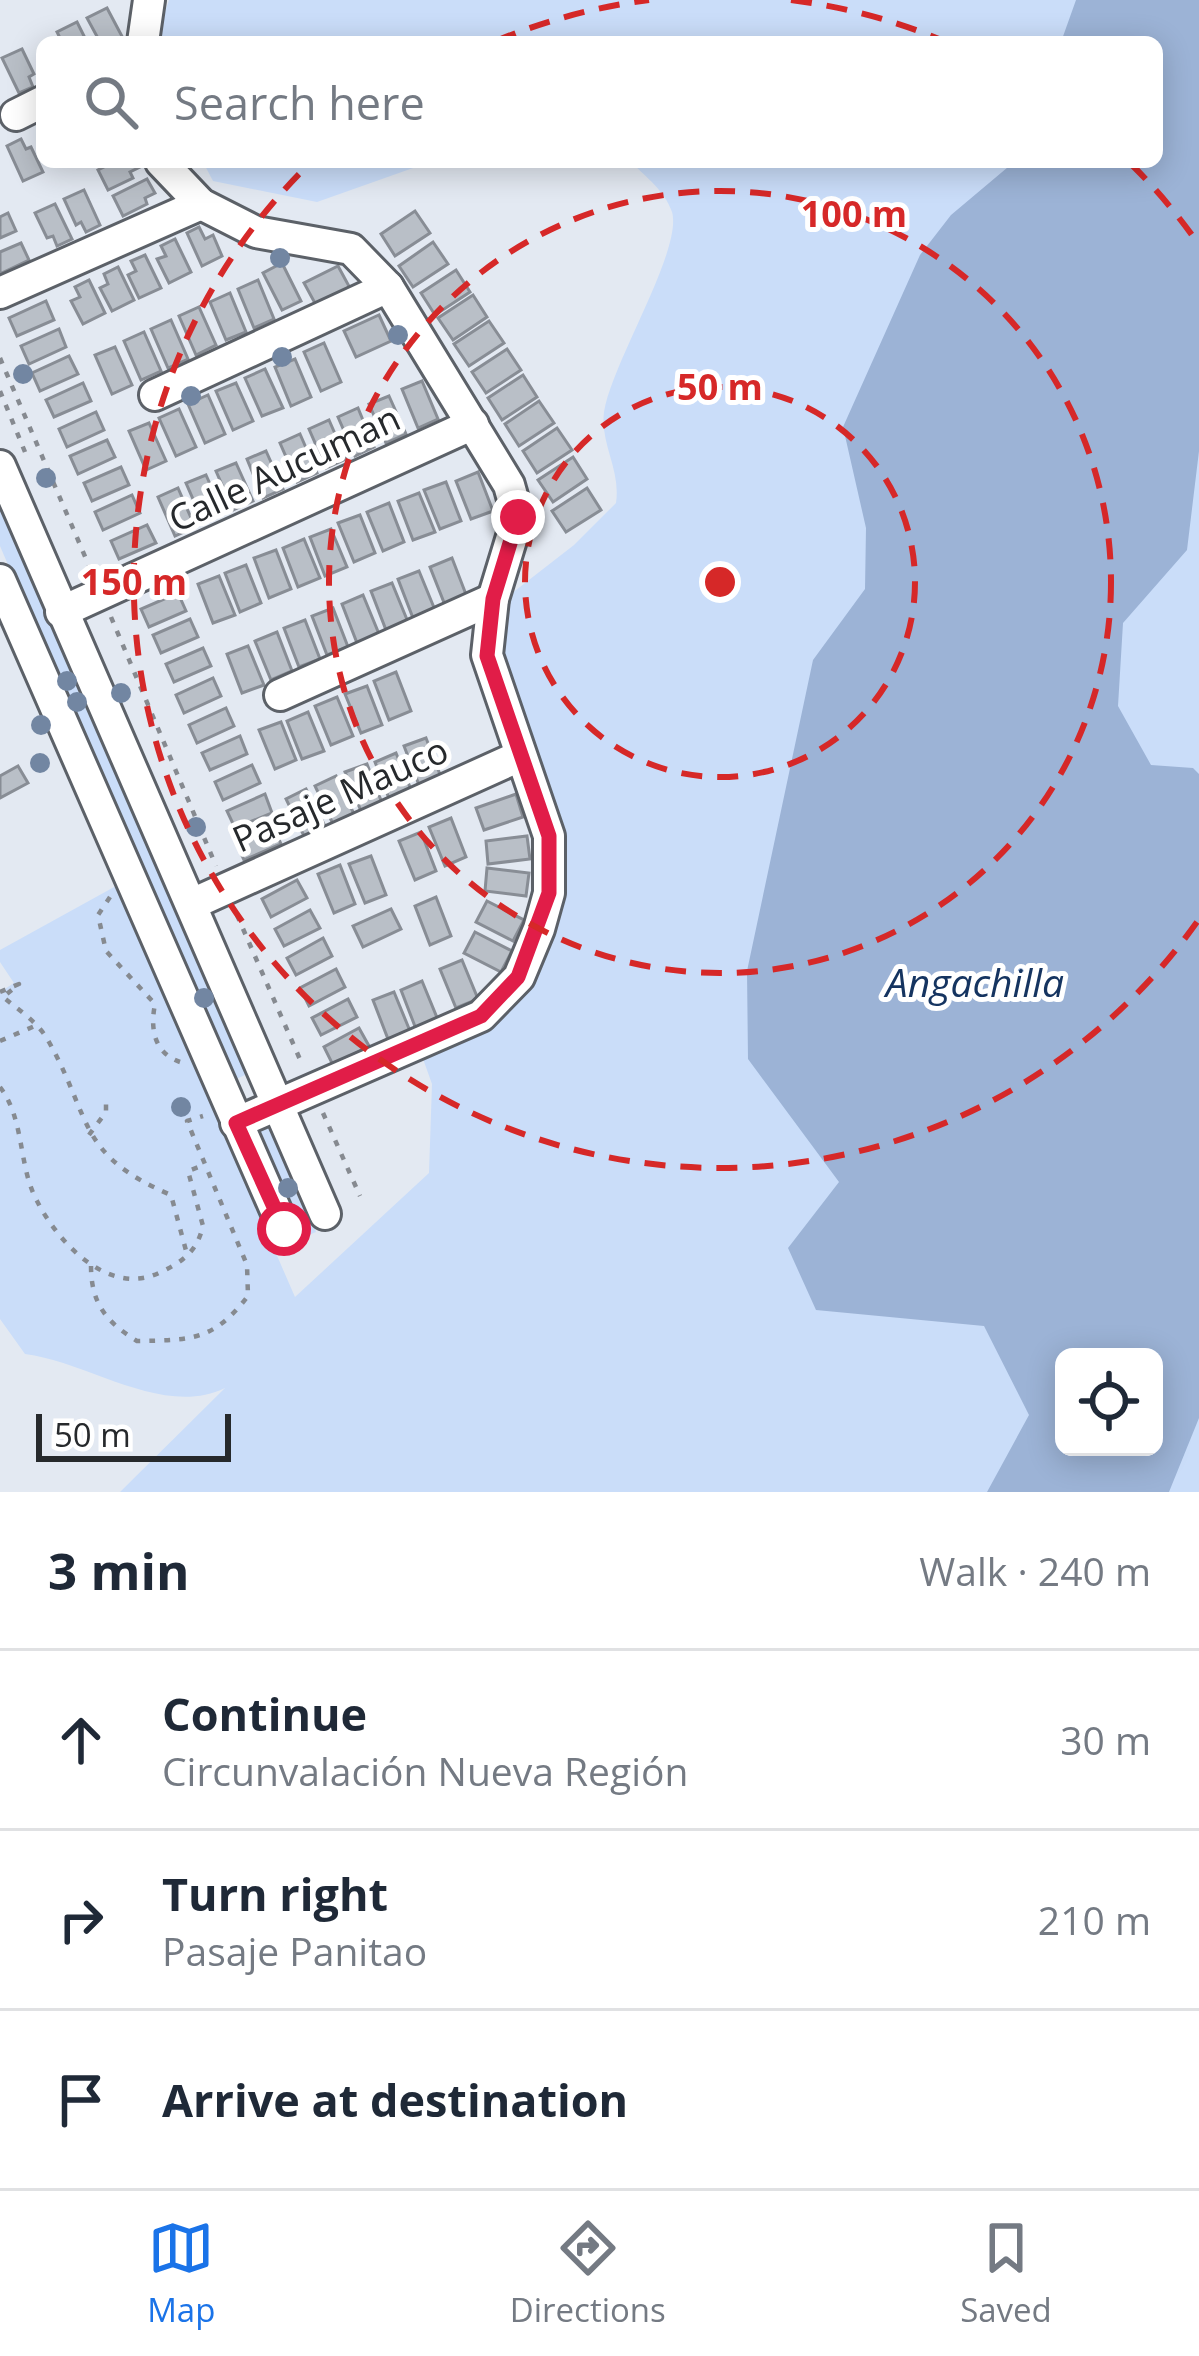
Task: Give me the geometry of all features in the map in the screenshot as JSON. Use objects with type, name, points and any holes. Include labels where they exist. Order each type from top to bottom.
[{"type":"street","points":[[144,36],[149,0]]},
{"type":"street","points":[[167,168],[201,204],[256,232],[351,249],[388,287],[509,485],[518,517],[493,599],[487,656],[546,821],[549,893],[518,977],[481,1016],[236,1123]]},
{"type":"street","points":[[0,292],[201,204]]},
{"type":"street","points":[[154,395],[388,287]]},
{"type":"street","name":"Calle Aucuman","points":[[62,612],[473,424]]},
{"type":"street","points":[[0,466],[325,1214]]},
{"type":"street","points":[[0,580],[11,638],[284,1229]]},
{"type":"street","points":[[280,695],[493,599]]},
{"type":"street","name":"Pasaje Mauco","points":[[192,904],[520,756]]},
{"type":"path","points":[[0,358],[360,1196]]},
{"type":"path","points":[[110,897],[98,915],[106,950],[155,1004],[153,1035],[160,1049],[180,1062]]},
{"type":"path","points":[[0,992],[19,984],[3,997],[38,1025],[89,1135],[124,1173],[171,1195],[188,1258]]},
{"type":"path","points":[[0,1041],[38,1025]]},
{"type":"path","points":[[0,1087],[13,1107],[37,1202],[92,1266],[119,1279],[137,1280],[188,1258],[203,1226],[188,1171],[204,1165]]},
{"type":"path","points":[[89,1135],[106,1112],[106,1099]]},
{"type":"path","points":[[92,1266],[95,1299],[105,1318],[137,1341],[185,1339],[225,1326],[248,1296],[251,1280],[187,1121],[203,1116]]},
{"type":"shaded area","points":[[169,0],[1199,0],[1199,1492],[120,1492],[225,1388],[201,1395],[151,1393],[25,1354],[0,1319],[0,992],[14,983],[0,962],[0,950],[116,886],[295,1297],[429,1173],[432,1084],[417,1042],[475,1014],[520,962],[552,838],[498,694],[493,608],[574,545],[616,503],[604,412],[667,252],[673,229],[665,197],[637,168],[1163,168],[1163,36],[157,36]]},
{"type":"shaded area","points":[[206,168],[413,168],[317,202],[213,181]]},
{"type":"shaded area","points":[[0,498],[247,1074],[230,1082],[0,546]]},
{"type":"shaded area","points":[[270,1129],[316,1232],[299,1239],[254,1138],[254,1130]]},
{"type":"water","name":"Angachilla","points":[[1076,0],[1199,0],[1199,451],[1187,550],[1123,623],[1118,706],[1151,765],[1193,768],[1199,774],[1199,1418],[1169,1492],[987,1492],[1029,1415],[984,1326],[816,1310],[788,1248],[839,1182],[748,1059],[747,971],[813,660],[865,589],[866,528],[843,427],[920,255],[951,215],[1007,168],[1163,168],[1163,36],[1063,36]]},
{"type":"building","points":[[107,8],[122,36],[97,36],[87,18]]},
{"type":"building","points":[[77,22],[84,36],[59,36],[57,32]]},
{"type":"building","points":[[22,49],[34,74],[29,77],[33,87],[19,93],[2,58]]},
{"type":"building","points":[[21,139],[26,149],[31,147],[36,168],[43,172],[23,181],[7,146]]},
{"type":"building","points":[[138,168],[130,172],[133,178],[108,190],[98,170]]},
{"type":"building","points":[[147,179],[155,193],[145,198],[147,204],[123,216],[113,196]]},
{"type":"building","points":[[84,190],[100,225],[86,232],[81,222],[76,225],[64,199]]},
{"type":"building","points":[[55,204],[72,239],[57,246],[53,236],[47,238],[35,213]]},
{"type":"building","points":[[415,211],[430,233],[395,256],[381,234]]},
{"type":"building","points":[[8,213],[16,231],[0,238],[0,217]]},
{"type":"building","points":[[199,227],[205,239],[213,235],[222,256],[202,266],[187,233]]},
{"type":"building","points":[[175,239],[191,272],[169,283],[157,259],[166,256],[161,246]]},
{"type":"building","points":[[433,242],[448,264],[413,287],[399,266]]},
{"type":"building","points":[[21,243],[29,260],[0,274],[0,252]]},
{"type":"building","points":[[145,255],[161,288],[139,298],[128,275],[136,271],[131,261]]},
{"type":"building","points":[[282,263],[301,301],[282,310],[263,273]]},
{"type":"building","points":[[338,266],[350,288],[316,305],[304,283]]},
{"type":"building","points":[[118,267],[134,300],[112,311],[100,288],[108,284],[104,274]]},
{"type":"building","points":[[456,270],[470,292],[435,315],[421,293]]},
{"type":"building","points":[[89,280],[105,313],[83,324],[71,301],[80,297],[75,287]]},
{"type":"building","points":[[258,280],[274,319],[254,328],[238,289]]},
{"type":"building","points":[[230,293],[246,332],[226,340],[210,302]]},
{"type":"building","points":[[473,295],[487,317],[453,340],[438,318]]},
{"type":"building","points":[[46,301],[54,320],[17,336],[9,318]]},
{"type":"building","points":[[199,307],[216,345],[196,355],[179,316]]},
{"type":"building","points":[[379,315],[391,341],[356,357],[344,331]]},
{"type":"building","points":[[171,320],[188,359],[168,368],[151,329]]},
{"type":"building","points":[[489,321],[504,343],[469,366],[454,344]]},
{"type":"building","points":[[59,329],[66,347],[29,364],[21,346]]},
{"type":"building","points":[[144,332],[161,371],[141,380],[124,341]]},
{"type":"building","points":[[324,343],[341,382],[321,391],[304,352]]},
{"type":"building","points":[[115,347],[132,385],[112,394],[95,355]]},
{"type":"building","points":[[507,349],[521,370],[486,393],[472,372]]},
{"type":"building","points":[[69,356],[78,374],[40,391],[32,373]]},
{"type":"building","points":[[295,359],[311,397],[291,406],[275,367]]},
{"type":"building","points":[[265,369],[283,408],[262,416],[245,378]]},
{"type":"building","points":[[523,375],[537,397],[502,420],[488,398]]},
{"type":"building","points":[[422,381],[438,419],[418,428],[402,389]]},
{"type":"building","points":[[83,383],[91,401],[54,417],[46,400]]},
{"type":"building","points":[[236,383],[253,421],[233,430],[216,391]]},
{"type":"building","points":[[208,395],[225,434],[205,443],[188,404]]},
{"type":"building","points":[[389,396],[406,434],[386,443],[369,404]]},
{"type":"building","points":[[539,401],[554,423],[519,446],[505,424]]},
{"type":"building","points":[[358,408],[374,447],[355,456],[338,417]]},
{"type":"building","points":[[179,409],[196,447],[176,456],[159,418]]},
{"type":"building","points":[[96,412],[104,430],[67,447],[59,429]]},
{"type":"building","points":[[329,420],[346,459],[326,468],[309,429]]},
{"type":"building","points":[[149,423],[166,461],[146,470],[129,431]]},
{"type":"building","points":[[557,428],[572,450],[537,473],[523,451]]},
{"type":"building","points":[[300,434],[317,473],[297,482],[280,443]]},
{"type":"building","points":[[107,440],[115,457],[78,474],[70,456]]},
{"type":"building","points":[[266,451],[283,489],[263,498],[247,459]]},
{"type":"building","points":[[573,457],[587,479],[553,502],[538,480]]},
{"type":"building","points":[[236,463],[253,501],[233,510],[216,471]]},
{"type":"building","points":[[121,467],[129,485],[92,501],[84,483]]},
{"type":"building","points":[[478,472],[493,511],[471,519],[456,481]]},
{"type":"building","points":[[206,475],[223,513],[203,522],[186,483]]},
{"type":"building","points":[[446,482],[461,521],[440,529],[424,490]]},
{"type":"building","points":[[178,488],[195,527],[175,536],[158,497]]},
{"type":"building","points":[[587,488],[601,510],[566,532],[552,511]]},
{"type":"building","points":[[419,493],[435,532],[413,540],[398,501]]},
{"type":"building","points":[[132,495],[140,513],[103,530],[95,512]]},
{"type":"building","points":[[389,503],[404,542],[383,551],[367,512]]},
{"type":"building","points":[[360,515],[375,553],[354,562],[338,523]]},
{"type":"building","points":[[147,525],[156,543],[119,559],[111,541]]},
{"type":"building","points":[[331,529],[347,567],[325,576],[310,537]]},
{"type":"building","points":[[304,539],[320,578],[298,587],[283,548]]},
{"type":"building","points":[[276,550],[291,589],[269,598],[254,558]]},
{"type":"building","points":[[452,558],[467,597],[445,605],[430,567]]},
{"type":"building","points":[[246,565],[261,603],[240,612],[225,573]]},
{"type":"building","points":[[419,571],[435,610],[413,618],[398,579]]},
{"type":"building","points":[[219,576],[235,615],[213,623],[198,584]]},
{"type":"building","points":[[392,583],[408,622],[386,630],[371,591]]},
{"type":"building","points":[[178,593],[186,611],[149,627],[141,609]]},
{"type":"building","points":[[363,595],[379,634],[357,643],[342,604]]},
{"type":"building","points":[[333,608],[348,647],[327,655],[312,616]]},
{"type":"building","points":[[190,619],[198,637],[161,653],[153,635]]},
{"type":"building","points":[[305,620],[320,659],[299,667],[284,628]]},
{"type":"building","points":[[277,632],[292,671],[271,680],[255,641]]},
{"type":"building","points":[[248,646],[264,685],[242,693],[227,654]]},
{"type":"building","points":[[203,648],[211,666],[174,682],[166,664]]},
{"type":"building","points":[[396,672],[411,711],[389,720],[374,681]]},
{"type":"building","points":[[213,678],[221,696],[184,713],[176,695]]},
{"type":"building","points":[[367,686],[382,725],[361,733],[345,694]]},
{"type":"building","points":[[337,697],[353,736],[331,745],[315,706]]},
{"type":"building","points":[[226,708],[234,726],[197,743],[189,725]]},
{"type":"building","points":[[308,712],[324,751],[302,759],[287,721]]},
{"type":"building","points":[[281,722],[296,760],[275,769],[259,730]]},
{"type":"building","points":[[240,736],[247,754],[210,770],[202,753]]},
{"type":"building","points":[[426,738],[441,777],[419,785],[404,746]]},
{"type":"building","points":[[396,753],[412,792],[390,801],[375,762]]},
{"type":"building","points":[[367,764],[382,803],[361,811],[345,772]]},
{"type":"building","points":[[252,765],[260,783],[223,800],[215,782]]},
{"type":"building","points":[[18,766],[28,783],[0,798],[0,776]]},
{"type":"building","points":[[336,776],[354,814],[333,824],[315,786]]},
{"type":"building","points":[[306,789],[325,826],[304,836],[286,799]]},
{"type":"building","points":[[265,794],[272,813],[235,828],[227,811]]},
{"type":"building","points":[[516,794],[523,817],[484,830],[476,808]]},
{"type":"building","points":[[451,818],[466,857],[445,866],[429,827]]},
{"type":"building","points":[[273,826],[281,844],[244,860],[236,842]]},
{"type":"building","points":[[421,832],[436,871],[415,880],[399,841]]},
{"type":"building","points":[[527,836],[530,859],[488,864],[486,841]]},
{"type":"building","points":[[371,856],[386,895],[365,903],[349,864]]},
{"type":"building","points":[[340,865],[355,904],[334,913],[318,874]]},
{"type":"building","points":[[487,868],[529,873],[526,896],[485,891]]},
{"type":"building","points":[[297,880],[307,898],[271,917],[262,899]]},
{"type":"building","points":[[436,897],[451,936],[430,945],[415,906]]},
{"type":"building","points":[[487,901],[524,920],[513,941],[476,922]]},
{"type":"building","points":[[391,909],[401,929],[363,947],[353,926]]},
{"type":"building","points":[[310,910],[320,928],[284,946],[275,929]]},
{"type":"building","points":[[475,932],[512,951],[501,972],[464,953]]},
{"type":"building","points":[[323,938],[332,956],[296,975],[287,958]]},
{"type":"building","points":[[462,960],[478,999],[456,1008],[440,969]]},
{"type":"building","points":[[336,969],[345,987],[309,1006],[300,988]]},
{"type":"building","points":[[422,981],[438,1020],[416,1029],[401,990]]},
{"type":"building","points":[[394,992],[410,1031],[388,1039],[373,1000]]},
{"type":"building","points":[[348,999],[357,1017],[321,1035],[312,1018]]},
{"type":"building","points":[[359,1028],[369,1046],[333,1065],[324,1047]]},
{"type":"route","points":[[284,1229],[236,1123],[481,1016],[518,977],[539,929],[549,893],[549,836],[542,806],[501,708],[487,656],[493,599],[513,546],[518,517]]}]
